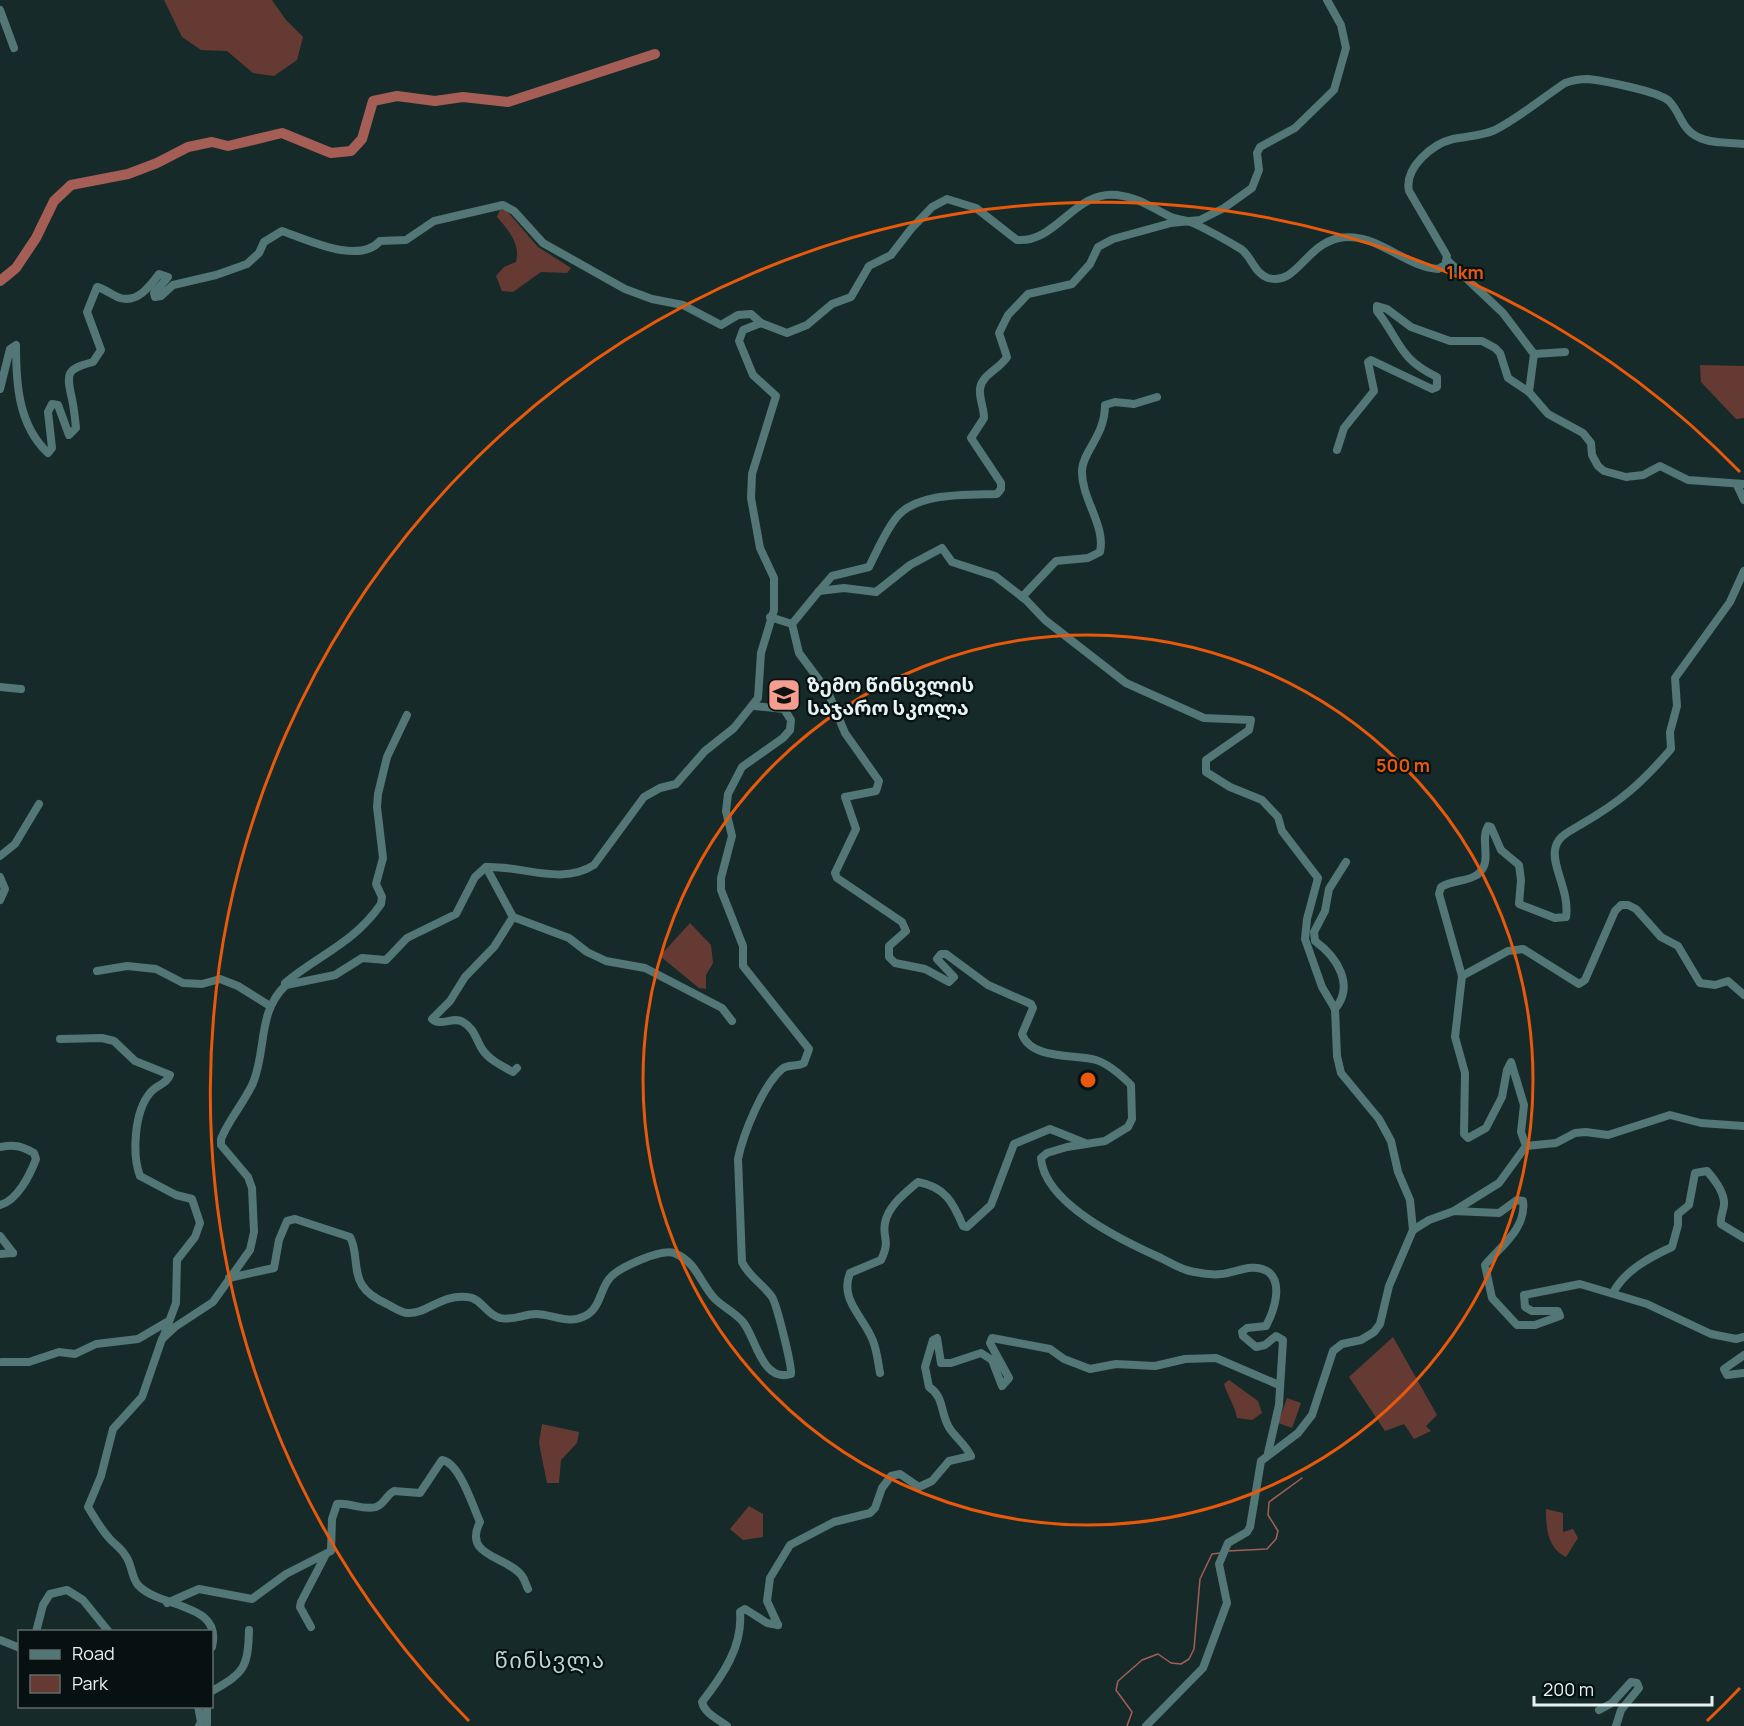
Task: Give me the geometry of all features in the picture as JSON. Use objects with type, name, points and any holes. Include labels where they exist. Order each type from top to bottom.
[{"type":"street","points":[[792,624],[832,576],[869,567],[896,517],[912,505],[950,495],[997,494],[1001,489],[1001,483],[971,438],[984,417],[979,392],[981,383],[988,374],[1001,368],[1007,357],[999,333],[1017,303],[1028,294],[1072,284],[1090,264],[1098,247],[1113,239],[1171,223],[1192,223],[1224,208],[1252,188],[1259,170],[1257,153],[1260,147],[1295,128],[1334,90],[1346,48],[1341,25],[1327,0]]},
{"type":"street","points":[[0,10],[14,48]]},
{"type":"street","points":[[1529,392],[1534,354],[1503,313],[1448,261],[1409,191],[1407,182],[1415,167],[1433,149],[1451,139],[1492,132],[1565,83],[1589,79],[1653,93],[1669,101],[1681,124],[1695,136],[1716,142],[1744,144]]},
{"type":"street","points":[[0,389],[10,349],[16,345],[21,409],[39,444],[48,453],[52,448],[48,412],[52,404],[58,405],[69,435],[76,428],[66,381],[70,372],[93,362],[101,350],[87,312],[97,287],[122,299],[135,297],[147,291],[159,274],[168,277],[154,293],[155,297],[161,296],[173,285],[216,275],[247,264],[260,254],[264,242],[273,234],[282,231],[320,245],[360,252],[373,249],[380,241],[406,240],[434,221],[503,205],[514,211],[543,243],[625,289],[652,299],[683,305],[721,325],[738,315],[751,314],[761,323],[786,333],[807,326],[832,304],[851,297],[869,266],[891,255],[910,229],[932,207],[946,199],[976,208],[1017,240],[1036,237],[1050,229],[1081,204],[1098,195],[1135,198],[1173,218],[1192,223],[1240,248],[1249,256],[1260,273],[1270,278],[1281,279],[1294,273],[1316,247],[1343,237],[1378,245],[1428,268],[1438,269],[1448,261]]},
{"type":"street","points":[[1337,450],[1344,428],[1374,391],[1368,362],[1371,360],[1422,386],[1432,390],[1437,387],[1437,377],[1415,364],[1398,347],[1377,311],[1377,306],[1388,309],[1412,327],[1450,341],[1482,341],[1500,353],[1508,378],[1529,392],[1548,414],[1583,433],[1591,443],[1592,455],[1598,466],[1604,471],[1626,477],[1643,475],[1660,466],[1688,480],[1740,484],[1744,500]]},
{"type":"street","points":[[279,992],[296,982],[335,975],[362,958],[386,960],[407,938],[456,914],[475,877],[486,867],[548,874],[586,870],[594,865],[644,797],[660,788],[676,784],[705,751],[734,728],[754,706],[758,698],[761,653],[770,616],[774,610],[774,578],[760,548],[751,498],[755,458],[776,396],[753,375],[739,341],[743,330],[761,323]]},
{"type":"street","points":[[1534,354],[1565,352]]},
{"type":"street","points":[[1022,597],[1056,561],[1088,558],[1101,552],[1102,541],[1083,489],[1082,467],[1102,430],[1106,405],[1115,402],[1134,404],[1157,397]]},
{"type":"street","points":[[819,591],[844,588],[876,592],[910,565],[942,548],[952,562],[995,576],[1022,597],[1045,620],[1126,683],[1204,718],[1251,720],[1249,730],[1206,760],[1206,772],[1230,787],[1262,800],[1278,817],[1282,831],[1318,878],[1307,919],[1305,939],[1322,987],[1335,1010],[1337,1056],[1341,1073],[1347,1084],[1379,1119],[1391,1141],[1398,1172],[1410,1200],[1413,1230],[1389,1286],[1380,1324],[1374,1332],[1361,1340],[1342,1344],[1333,1351],[1312,1415],[1298,1432],[1268,1454]]},
{"type":"street","points":[[1526,1146],[1521,1132],[1524,1105],[1511,1062],[1506,1070],[1502,1097],[1486,1128],[1468,1138],[1464,1134],[1465,1073],[1455,1037],[1462,976],[1439,894],[1441,887],[1468,880],[1481,871],[1486,859],[1485,835],[1488,826],[1491,827],[1500,850],[1519,865],[1521,880],[1519,904],[1555,918],[1566,917],[1566,896],[1554,851],[1560,837],[1621,800],[1641,784],[1671,749],[1670,732],[1677,706],[1675,678],[1730,602],[1744,572]]},
{"type":"street","points":[[770,616],[792,624]]},
{"type":"street","points":[[792,624],[799,654],[828,692],[845,733],[879,781],[876,791],[845,798],[856,829],[836,867],[837,878],[903,922],[906,931],[887,952],[888,957],[895,963],[922,967],[949,982],[954,977],[937,958],[941,954],[946,954],[988,986],[1031,1004],[1033,1008],[1022,1034],[1031,1046],[1039,1050],[1096,1060],[1125,1080],[1132,1090],[1129,1106],[1131,1125],[1105,1141],[1051,1151],[1041,1158],[1046,1172],[1062,1197],[1086,1218],[1128,1244],[1191,1272],[1219,1274],[1253,1267],[1268,1272],[1275,1278],[1276,1289],[1266,1326],[1247,1328],[1242,1332],[1243,1336],[1256,1347],[1265,1345],[1276,1336],[1282,1340],[1280,1405],[1268,1454],[1258,1470],[1250,1527],[1242,1536],[1228,1543],[1221,1558],[1219,1573],[1227,1603],[1203,1668],[1146,1726]]},
{"type":"street","points":[[0,687],[21,688]]},
{"type":"street","points":[[229,1278],[274,1268],[282,1229],[286,1221],[295,1219],[350,1237],[357,1274],[365,1289],[381,1301],[406,1313],[426,1309],[440,1300],[464,1296],[476,1298],[490,1314],[501,1319],[536,1314],[572,1319],[585,1316],[596,1306],[610,1277],[655,1253],[668,1250],[684,1257],[695,1266],[714,1298],[743,1322],[763,1361],[775,1373],[784,1376],[791,1374],[792,1366],[781,1332],[781,1316],[772,1297],[747,1272],[742,1262],[738,1159],[742,1142],[770,1082],[785,1067],[804,1063],[808,1049],[743,966],[743,946],[721,890],[721,878],[732,836],[726,811],[728,794],[742,767],[783,738],[790,730],[791,720],[784,709],[754,706]]},
{"type":"street","points":[[162,1339],[175,1327],[213,1302],[250,1250],[254,1232],[252,1188],[248,1177],[220,1145],[221,1139],[253,1083],[262,1050],[262,1027],[280,987],[306,966],[351,939],[381,904],[382,897],[376,884],[383,858],[377,807],[378,794],[387,757],[407,715]]},
{"type":"street","points":[[0,856],[15,844],[39,804]]},
{"type":"street","points":[[1335,1010],[1341,1002],[1343,978],[1338,962],[1315,941],[1314,932],[1325,911],[1329,890],[1346,862]]},
{"type":"street","points":[[486,867],[513,917],[569,938],[587,952],[606,961],[645,968],[723,1008],[732,1021]]},
{"type":"street","points":[[0,877],[5,889],[0,900]]},
{"type":"street","points":[[1462,976],[1508,951],[1523,950],[1579,984],[1585,980],[1615,912],[1621,905],[1628,905],[1636,909],[1661,937],[1677,946],[1700,983],[1715,985],[1728,981],[1744,995]]},
{"type":"street","points":[[513,917],[494,947],[465,977],[450,1001],[432,1019],[438,1023],[459,1020],[465,1022],[475,1034],[482,1050],[493,1061],[513,1072],[517,1068]]},
{"type":"street","points":[[97,971],[126,966],[156,969],[183,983],[202,984],[220,979],[238,986],[270,1006]]},
{"type":"street","points":[[60,1039],[102,1038],[114,1041],[135,1061],[170,1075],[168,1080],[154,1089],[147,1097],[134,1147],[134,1161],[140,1176],[176,1195],[192,1199],[200,1223],[195,1237],[177,1260],[178,1290],[142,1397],[113,1429],[101,1476],[88,1507],[107,1537],[126,1555],[136,1583],[149,1594],[167,1603],[197,1611],[207,1620],[212,1630]]},
{"type":"street","points":[[1413,1230],[1429,1220],[1454,1211],[1499,1183],[1526,1146],[1556,1143],[1575,1133],[1608,1135],[1670,1116],[1701,1124],[1744,1126]]},
{"type":"street","points":[[880,1373],[873,1341],[850,1304],[846,1285],[850,1273],[881,1260],[888,1246],[884,1224],[900,1197],[918,1182],[935,1186],[955,1206],[963,1226],[967,1227],[991,1204],[1014,1144],[1050,1129],[1087,1144]]},
{"type":"street","points":[[0,1147],[15,1144],[34,1154],[36,1159],[32,1171],[17,1192],[7,1203],[0,1205]]},
{"type":"street","points":[[1613,1293],[1619,1282],[1653,1256],[1671,1247],[1678,1225],[1678,1214],[1689,1204],[1695,1173],[1707,1171],[1717,1182],[1724,1204],[1720,1216],[1721,1224],[1744,1238]]},
{"type":"street","points":[[1454,1211],[1496,1214],[1517,1200],[1523,1201],[1519,1220],[1511,1236],[1485,1265],[1492,1298],[1517,1325],[1541,1324],[1560,1316],[1558,1311],[1532,1311],[1525,1306],[1524,1295],[1528,1292],[1580,1284],[1647,1304],[1698,1330],[1736,1339],[1744,1337]]},
{"type":"street","points":[[0,1236],[13,1253],[0,1254]]},
{"type":"street","points":[[2,1362],[29,1362],[59,1352],[75,1354],[96,1344],[138,1339],[167,1322]]},
{"type":"street","points":[[727,1726],[711,1715],[703,1707],[702,1702],[729,1662],[742,1629],[742,1609],[767,1623],[778,1625],[767,1601],[770,1578],[790,1545],[834,1522],[870,1513],[875,1509],[882,1488],[891,1476],[900,1474],[919,1487],[932,1481],[949,1461],[971,1455],[963,1440],[950,1428],[938,1393],[929,1387],[925,1367],[933,1340],[937,1338],[940,1345],[941,1363],[951,1363],[981,1353],[992,1360],[1002,1386],[1009,1378],[990,1343],[992,1338],[1050,1349],[1064,1359],[1090,1369],[1116,1364],[1155,1366],[1185,1359],[1215,1358],[1280,1385]]},
{"type":"street","points":[[1744,1355],[1724,1369],[1727,1375],[1744,1372]]},
{"type":"street","points":[[311,1627],[303,1613],[301,1602],[325,1556],[333,1546],[332,1519],[337,1504],[346,1503],[372,1508],[380,1506],[394,1491],[420,1493],[438,1464],[447,1461],[464,1484],[480,1522],[475,1532],[483,1551],[517,1571],[528,1589]]},
{"type":"street","points":[[167,1603],[199,1589],[249,1600],[300,1566],[325,1556]]},
{"type":"street","points":[[37,1630],[43,1605],[50,1594],[67,1590],[83,1600],[107,1630]]},
{"type":"street","points":[[213,1690],[237,1677],[245,1666],[249,1630]]},
{"type":"street","points":[[0,1640],[18,1647]]},
{"type":"street","points":[[1599,1710],[1611,1703],[1631,1682],[1637,1683],[1639,1688],[1621,1710],[1616,1726]]},
{"type":"street","points":[[198,1708],[204,1724]]},
{"type":"street","points":[[204,1724],[207,1708]]},
{"type":"green space","points":[[164,0],[272,0],[286,20],[303,37],[297,60],[274,76],[253,73],[227,51],[201,50],[182,37]]},
{"type":"green space","points":[[500,210],[506,210],[538,247],[571,268],[567,273],[541,272],[513,292],[502,291],[496,276],[504,267],[516,262],[517,249],[497,217]]},
{"type":"green space","points":[[1700,365],[1744,366],[1744,418],[1736,419],[1701,382]]},
{"type":"green space","points":[[690,923],[711,945],[713,963],[706,975],[706,989],[699,988],[660,956]]},
{"type":"green space","points":[[1393,1337],[1437,1415],[1426,1426],[1431,1431],[1414,1439],[1404,1424],[1385,1431],[1349,1377]]},
{"type":"green space","points":[[1229,1380],[1258,1401],[1262,1413],[1252,1420],[1237,1418],[1224,1384]]},
{"type":"green space","points":[[1287,1398],[1301,1403],[1292,1428],[1278,1423]]},
{"type":"green space","points":[[542,1424],[579,1432],[577,1443],[561,1460],[559,1483],[547,1483],[539,1443]]},
{"type":"green space","points":[[749,1506],[763,1514],[763,1537],[743,1540],[730,1529]]},
{"type":"green space","points":[[1546,1509],[1563,1513],[1563,1532],[1573,1529],[1578,1538],[1566,1557],[1551,1543],[1547,1530]]},
{"type":"waterway","points":[[0,281],[16,268],[36,238],[54,201],[71,185],[128,174],[157,163],[188,147],[212,142],[228,146],[282,133],[331,153],[351,151],[362,139],[373,101],[397,96],[435,101],[463,97],[508,102],[655,54]]},
{"type":"waterway","points":[[1227,1551],[1267,1549],[1276,1539],[1278,1531],[1268,1515],[1269,1502],[1302,1478]]},
{"type":"waterway","points":[[1127,1726],[1132,1712],[1116,1690],[1118,1681],[1142,1660],[1158,1654],[1171,1663],[1181,1664],[1189,1659],[1194,1649],[1200,1579],[1212,1554],[1220,1553]]},
{"type":"place","name":"ზემო წინსვლის საჯარო სკოლა","points":[[784,695]]},
{"type":"district","name":"წინსვლა","points":[[550,1660]]}]
